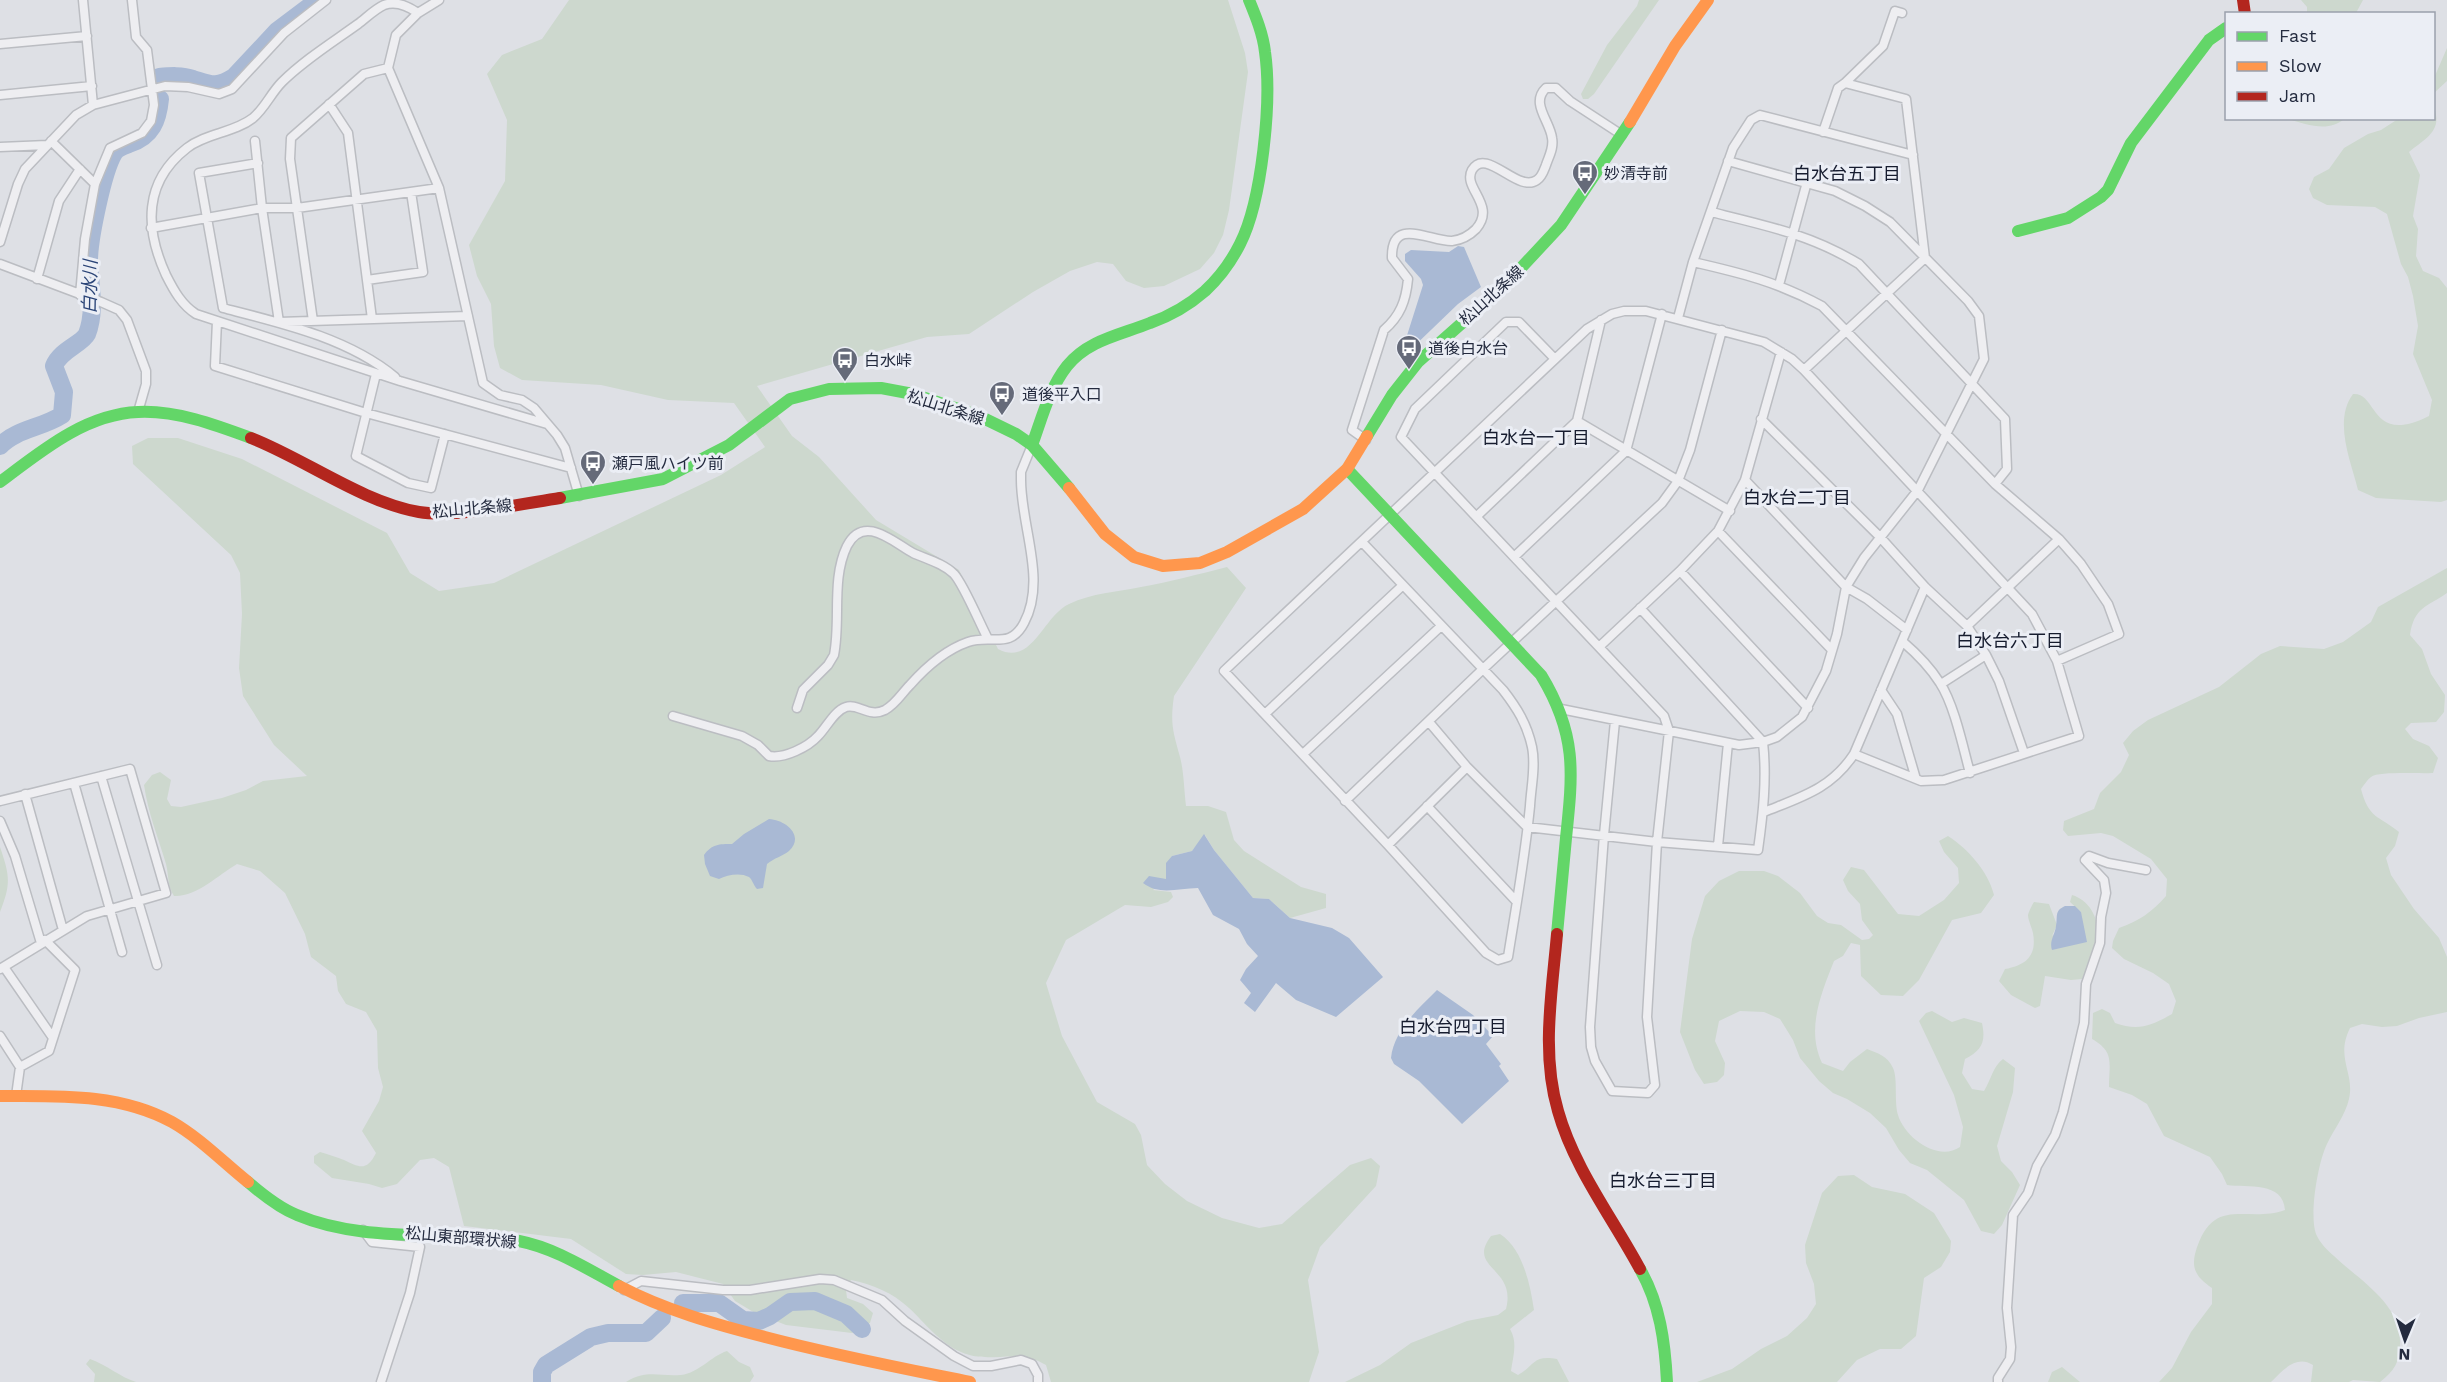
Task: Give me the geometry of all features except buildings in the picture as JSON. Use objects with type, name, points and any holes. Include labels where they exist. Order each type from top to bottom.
[{"type":"main road","points":[[1032,445],[1057,381],[1073,358],[1088,346],[1106,337],[1150,323],[1188,304],[1220,278],[1241,245],[1250,223],[1254,204],[1268,87],[1267,51],[1249,0]]},
{"type":"main road","name":"松山北条線","points":[[0,482],[48,446],[83,427],[138,411],[168,414],[223,428],[312,465],[382,501],[419,512],[449,513],[579,496],[663,479],[729,446],[790,399],[829,389],[881,388],[913,394],[979,416],[1016,434],[1032,445],[1053,467],[1094,522],[1115,544],[1143,561],[1174,566],[1200,563],[1276,526],[1303,509],[1347,470],[1392,395],[1418,362],[1506,284],[1561,225],[1622,135],[1675,46],[1708,0]]},
{"type":"main road","points":[[2018,231],[2068,218],[2108,190],[2132,142],[2209,40],[2225,29]]},
{"type":"main road","points":[[1347,470],[1541,675],[1561,709],[1570,751],[1572,778],[1548,1035],[1552,1089],[1566,1136],[1654,1295],[1661,1316],[1667,1351],[1667,1382]]},
{"type":"main road","name":"松山東部環状線","points":[[0,1096],[100,1098],[147,1111],[189,1134],[287,1210],[315,1222],[363,1229],[520,1241],[549,1250],[624,1290],[665,1308],[765,1339],[970,1382]]},
{"type":"street","points":[[83,0],[93,105]]},
{"type":"street","points":[[80,295],[84,239],[95,184],[110,148],[142,133],[151,121],[154,105],[147,50],[136,37],[132,0]]},
{"type":"street","points":[[0,242],[1,232],[25,169],[76,115],[93,105],[165,86],[188,87],[219,94],[232,89],[284,33],[326,0]]},
{"type":"street","points":[[439,0],[418,13],[396,35],[388,68],[439,189],[483,383],[500,395],[522,400],[534,408],[565,448],[579,496]]},
{"type":"street","points":[[418,13],[406,5],[385,5],[282,82],[254,117],[240,126],[190,146],[174,159],[155,194],[150,211],[156,251],[174,290],[187,308],[196,314],[376,374],[547,424]]},
{"type":"street","points":[[1823,132],[1838,88],[1883,46],[1895,12],[1902,13]]},
{"type":"street","points":[[0,44],[87,36]]},
{"type":"street","points":[[313,321],[290,159],[291,138],[364,74],[388,68]]},
{"type":"street","points":[[1845,83],[1906,99],[1925,258]]},
{"type":"street","points":[[0,95],[92,86]]},
{"type":"street","points":[[1366,440],[1352,430],[1384,330],[1396,320],[1405,301],[1407,289],[1408,279],[1392,258],[1394,244],[1399,238],[1412,232],[1454,241],[1468,236],[1475,230],[1482,218],[1483,209],[1470,174],[1473,167],[1479,163],[1487,163],[1519,181],[1528,183],[1537,181],[1543,173],[1552,149],[1552,137],[1540,101],[1541,93],[1546,88],[1556,88],[1570,101],[1622,135]]},
{"type":"street","points":[[329,104],[348,133],[372,319]]},
{"type":"street","points":[[1678,318],[1693,262],[1728,161],[1733,148],[1751,120],[1760,115],[1913,155]]},
{"type":"street","points":[[255,141],[262,208],[279,322]]},
{"type":"street","points":[[0,147],[49,143],[95,184]]},
{"type":"street","points":[[1561,709],[1739,745],[1763,742],[1789,730],[1808,708],[1826,671],[1846,587],[1880,537],[1918,490],[1948,435],[1984,359],[1979,316],[1968,301],[1909,239],[1881,217],[1834,191],[1728,161]]},
{"type":"street","points":[[258,164],[199,173],[223,308],[279,322],[352,350],[378,363],[400,381]]},
{"type":"street","points":[[37,279],[59,201],[80,169]]},
{"type":"street","points":[[1779,285],[1807,183]]},
{"type":"street","points":[[151,228],[262,208],[297,208],[439,189]]},
{"type":"street","points":[[367,280],[423,272],[411,192]]},
{"type":"street","points":[[1711,212],[1793,233],[1833,248],[1859,264],[2005,419],[2007,470],[1995,484]]},
{"type":"street","points":[[1804,370],[1925,258]]},
{"type":"street","points":[[1693,262],[1754,276],[1779,285],[1822,306],[1847,329],[1995,484],[2059,540],[2081,564],[2108,604],[2119,634],[2057,661]]},
{"type":"street","points":[[0,264],[119,310],[127,320],[146,371],[146,384],[138,411]]},
{"type":"street","points":[[1362,542],[1440,627],[1483,669],[1519,711],[1527,728],[1532,749],[1533,768],[1508,957],[1498,960],[1486,953],[1224,671],[1587,329],[1601,320],[1624,311],[1646,311],[1764,342],[1804,370],[2032,614],[2057,661],[2079,736],[1944,780],[1916,779],[1854,754]]},
{"type":"street","points":[[1514,557],[1626,451],[1662,314]]},
{"type":"street","points":[[279,322],[468,316]]},
{"type":"street","points":[[1477,516],[1577,421],[1601,320]]},
{"type":"street","points":[[217,321],[215,366],[366,413],[572,468]]},
{"type":"street","points":[[1555,359],[1519,322],[1506,322],[1415,410],[1401,437],[1664,716],[1669,731],[1657,842],[1647,1017],[1655,1085],[1648,1093],[1612,1091],[1595,1061],[1591,1047],[1590,1027],[1614,721]]},
{"type":"street","points":[[1345,801],[1662,503],[1678,481],[1690,450],[1722,330]]},
{"type":"street","points":[[1599,647],[1680,571],[1718,531],[1745,480],[1781,352]]},
{"type":"street","points":[[376,374],[356,456],[408,483],[431,488],[445,434]]},
{"type":"street","points":[[1761,419],[1880,537],[1925,587],[1967,626],[1986,654],[1999,681],[2024,753]]},
{"type":"street","points":[[1577,421],[1730,511]]},
{"type":"street","points":[[674,716],[742,736],[769,756],[784,756],[818,737],[843,707],[850,706],[875,713],[884,710],[896,702],[920,674],[953,648],[971,641],[1008,639],[1019,633],[1031,609],[1034,576],[1021,480],[1021,472],[1032,445]]},
{"type":"street","points":[[1745,480],[1846,587],[1867,599],[1907,630]]},
{"type":"street","points":[[797,708],[803,690],[828,665],[834,655],[841,567],[847,546],[855,536],[866,531],[877,532],[891,538],[911,552],[945,567],[955,575],[988,639]]},
{"type":"street","points":[[1718,531],[1832,650]]},
{"type":"street","points":[[1967,626],[2059,540]]},
{"type":"street","points":[[1680,571],[1808,708]]},
{"type":"street","points":[[1265,714],[1402,586]]},
{"type":"street","points":[[1764,812],[1830,782],[1845,768],[1854,754],[1925,587]]},
{"type":"street","points":[[1429,722],[1467,767],[1527,827],[1657,842],[1758,850],[1764,812],[1763,742],[1640,608]]},
{"type":"street","points":[[1303,754],[1440,627]]},
{"type":"street","points":[[1902,641],[1914,651],[1941,684],[1957,725],[1970,773]]},
{"type":"street","points":[[1941,684],[1986,654]]},
{"type":"street","points":[[1881,690],[1897,714],[1916,779]]},
{"type":"street","points":[[1718,846],[1728,743]]},
{"type":"street","points":[[1388,845],[1467,767]]},
{"type":"street","points":[[0,801],[130,769],[166,893],[87,916],[2,968],[53,1038]]},
{"type":"street","points":[[101,776],[157,965]]},
{"type":"street","points":[[74,783],[122,952]]},
{"type":"street","points":[[26,794],[63,930]]},
{"type":"street","points":[[1427,806],[1516,901]]},
{"type":"street","points":[[0,821],[15,856],[43,941],[75,970],[49,1051],[20,1067]]},
{"type":"street","points":[[1998,1382],[1998,1378],[2010,1359],[2007,1308],[2013,1215],[2028,1193],[2037,1166],[2055,1135],[2063,1112],[2084,1023],[2086,984],[2100,943],[2105,887],[2098,872],[2085,860],[2089,856],[2108,863],[2146,870]]},
{"type":"street","points":[[0,1036],[20,1067],[16,1096]]},
{"type":"street","points":[[363,1229],[372,1242],[420,1247],[410,1293],[381,1382]]},
{"type":"street","points":[[624,1290],[641,1281],[750,1290],[820,1279],[834,1280],[882,1300],[905,1321],[954,1356],[973,1366],[992,1366],[1021,1360],[1032,1364],[1038,1375],[1038,1382]]},
{"type":"shaded area","points":[[569,0],[1228,0],[1245,53],[1248,72],[1229,210],[1223,235],[1214,253],[1200,269],[1164,286],[1144,288],[1126,281],[1113,264],[1097,262],[1070,271],[969,334],[927,337],[757,386],[792,436],[819,457],[876,520],[959,570],[998,649],[1010,653],[1020,651],[1037,638],[1060,610],[1078,600],[1096,595],[1163,583],[1227,567],[1246,588],[1174,696],[1173,727],[1182,769],[1186,806],[1208,806],[1226,812],[1234,840],[1244,851],[1301,887],[1326,894],[1326,908],[1290,918],[1269,899],[1253,898],[1214,850],[1205,835],[1192,851],[1172,856],[1167,879],[1153,890],[1171,892],[1173,897],[1168,902],[1151,907],[1125,905],[1066,940],[1046,983],[1062,1036],[1097,1102],[1135,1124],[1141,1135],[1147,1165],[1165,1184],[1187,1201],[1222,1218],[1259,1228],[1282,1224],[1350,1165],[1371,1158],[1380,1166],[1376,1186],[1320,1247],[1308,1280],[1319,1352],[1309,1382],[1051,1382],[1046,1365],[1035,1360],[1014,1356],[972,1356],[953,1348],[896,1298],[867,1284],[851,1280],[846,1290],[847,1298],[863,1304],[873,1313],[870,1323],[852,1333],[786,1325],[755,1313],[735,1301],[723,1284],[676,1272],[626,1274],[571,1239],[464,1226],[449,1167],[434,1158],[420,1160],[397,1184],[382,1188],[332,1178],[314,1163],[314,1156],[320,1152],[354,1165],[363,1166],[373,1159],[376,1153],[362,1131],[379,1101],[383,1087],[378,1068],[377,1031],[366,1012],[346,1004],[338,991],[336,976],[311,957],[305,934],[285,893],[260,871],[237,864],[191,893],[174,896],[172,892],[144,785],[152,775],[160,772],[171,780],[167,799],[171,806],[181,807],[222,798],[246,790],[263,781],[307,776],[274,745],[243,696],[239,668],[242,614],[240,573],[231,555],[133,464],[132,446],[148,438],[178,438],[242,459],[387,533],[410,573],[439,591],[494,583],[721,475],[765,447],[734,403],[668,400],[601,385],[522,380],[500,368],[494,346],[491,304],[477,276],[469,245],[505,181],[507,120],[487,74],[502,55],[542,39]]},
{"type":"shaded area","points":[[1639,0],[1659,0],[1594,94],[1588,99],[1583,99],[1581,94],[1607,45],[1637,6]]},
{"type":"shaded area","points":[[2301,0],[2363,0],[2357,12],[2307,12],[2307,7]]},
{"type":"shaded area","points":[[2447,48],[2447,81],[2435,92],[2435,76]]},
{"type":"shaded area","points":[[2435,112],[2436,123],[2431,134],[2409,152],[2420,175],[2413,216],[2418,229],[2416,256],[2423,271],[2439,278],[2447,288],[2447,500],[2441,502],[2376,498],[2358,490],[2345,441],[2344,416],[2353,394],[2367,401],[2378,416],[2386,422],[2396,425],[2410,424],[2429,416],[2432,400],[2413,354],[2418,326],[2413,296],[2387,214],[2375,207],[2327,205],[2313,198],[2309,189],[2314,177],[2329,169],[2344,148],[2368,134],[2381,130],[2396,120],[2435,120]]},
{"type":"shaded area","points":[[2292,120],[2342,120],[2331,126],[2309,125]]},
{"type":"shaded area","points":[[2447,568],[2447,593],[2418,613],[2410,635],[2422,649],[2431,674],[2445,695],[2444,712],[2436,722],[2411,723],[2405,729],[2413,739],[2429,746],[2438,758],[2433,773],[2375,775],[2361,789],[2371,811],[2399,832],[2395,846],[2386,858],[2391,875],[2414,909],[2439,938],[2447,957],[2447,1012],[2397,1026],[2382,1027],[2362,1024],[2350,1028],[2344,1048],[2350,1081],[2349,1099],[2324,1152],[2314,1202],[2314,1225],[2320,1240],[2377,1294],[2394,1317],[2399,1330],[2399,1356],[2392,1370],[2380,1382],[2353,1380],[2349,1382],[2311,1382],[2313,1365],[2301,1361],[2290,1365],[2271,1382],[2159,1382],[2172,1368],[2191,1332],[2212,1304],[2212,1288],[2197,1274],[2194,1265],[2195,1254],[2202,1235],[2211,1223],[2221,1217],[2285,1210],[2283,1201],[2271,1190],[2227,1185],[2210,1157],[2164,1136],[2147,1104],[2132,1095],[2109,1087],[2109,1059],[2104,1049],[2092,1039],[2093,1013],[2102,1009],[2110,1013],[2115,1023],[2138,1027],[2157,1022],[2172,1014],[2176,1001],[2169,984],[2153,973],[2124,959],[2112,948],[2119,928],[2145,915],[2166,896],[2167,879],[2151,859],[2113,836],[2101,833],[2068,836],[2063,830],[2064,821],[2094,809],[2100,793],[2121,772],[2129,755],[2123,743],[2133,731],[2148,720],[2219,687],[2261,654],[2280,646],[2324,649],[2343,642],[2371,622],[2378,607]]},
{"type":"shaded area","points":[[1948,836],[1976,861],[1987,877],[1994,895],[1981,913],[1952,920],[1919,980],[1903,996],[1881,995],[1861,976],[1860,945],[1851,943],[1843,956],[1834,961],[1829,973],[1817,1012],[1815,1037],[1822,1063],[1843,1071],[1850,1062],[1867,1049],[1885,1058],[1891,1064],[1894,1073],[1896,1103],[1902,1124],[1923,1145],[1942,1152],[1960,1147],[1963,1127],[1954,1095],[1919,1021],[1926,1013],[1932,1011],[1952,1022],[1964,1018],[1982,1023],[1981,1045],[1965,1059],[1962,1073],[1972,1089],[1984,1091],[1994,1069],[2003,1059],[2015,1068],[2013,1092],[1997,1146],[2001,1161],[2020,1185],[2002,1225],[1994,1234],[1981,1231],[1964,1200],[1927,1170],[1910,1163],[1886,1128],[1870,1113],[1833,1093],[1819,1081],[1800,1058],[1793,1040],[1780,1019],[1764,1012],[1740,1011],[1719,1021],[1715,1041],[1725,1063],[1724,1075],[1717,1082],[1704,1084],[1695,1070],[1680,1032],[1692,939],[1705,896],[1719,881],[1739,871],[1764,871],[1778,876],[1800,893],[1817,916],[1828,923],[1841,925],[1862,940],[1869,939],[1873,935],[1862,920],[1860,904],[1848,891],[1843,880],[1851,867],[1864,870],[1898,914],[1919,916],[1944,900],[1959,883],[1958,868],[1944,852],[1939,841]]},
{"type":"shaded area","points":[[0,847],[8,880],[0,912]]},
{"type":"shaded area","points":[[2072,895],[2085,902],[2094,914],[2098,928],[2095,952],[2082,979],[2071,980],[2045,976],[2040,1006],[2035,1008],[2011,995],[1999,981],[2005,969],[2024,962],[2031,953],[2034,941],[2028,915],[2034,902],[2049,904],[2057,925],[2052,936],[2081,912],[2070,902]]},
{"type":"shaded area","points":[[1854,1175],[1872,1187],[1905,1194],[1934,1213],[1951,1241],[1950,1252],[1941,1267],[1924,1278],[1916,1336],[1901,1349],[1880,1349],[1857,1360],[1837,1382],[1697,1382],[1732,1369],[1761,1349],[1787,1336],[1807,1318],[1816,1304],[1814,1284],[1806,1263],[1805,1245],[1822,1193],[1838,1176]]},
{"type":"shaded area","points":[[1500,1234],[1520,1258],[1528,1278],[1534,1310],[1510,1329],[1514,1344],[1511,1371],[1518,1375],[1538,1360],[1557,1359],[1569,1382],[1345,1382],[1380,1365],[1411,1343],[1467,1321],[1498,1315],[1506,1309],[1505,1285],[1484,1255],[1485,1247],[1491,1236]]},
{"type":"shaded area","points":[[727,1351],[739,1362],[750,1367],[754,1376],[750,1382],[626,1382],[647,1375],[687,1374]]},
{"type":"shaded area","points":[[90,1359],[136,1382],[94,1382],[95,1374],[86,1364]]},
{"type":"shaded area","points":[[2062,1367],[2080,1382],[2048,1382],[2052,1372]]},
{"type":"water","points":[[1458,246],[1464,247],[1481,287],[1458,304],[1406,354],[1403,348],[1423,285],[1421,279],[1405,261],[1405,254],[1411,250],[1449,252]]},
{"type":"water","points":[[769,819],[782,822],[787,826],[795,840],[789,851],[767,864],[763,888],[757,889],[750,878],[745,875],[726,876],[719,879],[710,876],[705,864],[704,855],[707,851],[716,845],[732,844]]},
{"type":"water","points":[[1204,834],[1253,898],[1269,899],[1290,918],[1332,928],[1349,938],[1383,977],[1336,1017],[1296,1000],[1276,983],[1255,1012],[1244,1003],[1251,993],[1240,980],[1258,956],[1247,944],[1239,929],[1213,915],[1198,888],[1163,890],[1143,883],[1149,876],[1166,879],[1166,863],[1172,856],[1192,851]]},
{"type":"water","points":[[2065,906],[2075,906],[2081,912],[2087,942],[2052,950],[2051,944],[2057,914]]},
{"type":"water","points":[[1437,990],[1473,1015],[1493,1036],[1486,1044],[1501,1064],[1499,1066],[1509,1081],[1462,1124],[1419,1081],[1394,1064],[1391,1058],[1402,1029]]},
{"type":"waterway","name":"白水川","points":[[159,82],[159,77],[172,76],[205,83],[223,83],[234,77],[277,31],[318,0]]},
{"type":"waterway","name":"白水川","points":[[0,446],[21,432],[62,415],[64,392],[54,366],[61,356],[84,338],[90,325],[91,237],[105,174],[115,151],[137,141],[152,127],[158,114],[160,99]]},
{"type":"waterway","points":[[683,1303],[719,1303],[743,1320],[759,1321],[790,1302],[815,1301],[846,1314],[862,1329]]},
{"type":"waterway","points":[[542,1382],[542,1372],[546,1365],[591,1337],[608,1333],[646,1333],[662,1318]]},
{"type":"traffic: fast","points":[[1032,445],[1055,384],[1075,357],[1105,339],[1179,310],[1205,291],[1220,275],[1240,244],[1248,225],[1259,177],[1267,97],[1264,45],[1249,0]]},
{"type":"traffic: fast","points":[[2018,231],[2068,218],[2101,197],[2108,190],[2131,143],[2209,40],[2225,29]]},
{"type":"traffic: fast","points":[[1367,436],[1392,395],[1418,362],[1506,284],[1561,225],[1630,122]]},
{"type":"traffic: fast","points":[[560,498],[663,479],[729,445],[790,399],[829,389],[881,388],[913,394],[979,416],[1016,434],[1032,445],[1069,488]]},
{"type":"traffic: fast","points":[[0,482],[64,436],[118,414],[167,413],[251,438]]},
{"type":"traffic: fast","points":[[1347,469],[1541,675],[1553,696],[1567,735],[1571,773],[1557,934]]},
{"type":"traffic: fast","points":[[248,1182],[284,1209],[317,1222],[379,1233],[519,1241],[558,1254],[619,1286]]},
{"type":"traffic: fast","points":[[1640,1269],[1657,1310],[1665,1352],[1667,1382]]},
{"type":"traffic: slow","points":[[1630,122],[1675,46],[1708,0]]},
{"type":"traffic: slow","points":[[1069,488],[1105,534],[1134,557],[1163,566],[1200,563],[1227,552],[1303,509],[1347,469],[1367,436]]},
{"type":"traffic: slow","points":[[0,1096],[88,1098],[110,1101],[152,1113],[192,1135],[248,1182]]},
{"type":"traffic: slow","points":[[619,1286],[690,1316],[727,1327],[791,1344],[970,1382]]},
{"type":"traffic: jam","points":[[2243,0],[2245,12]]},
{"type":"traffic: jam","points":[[251,438],[355,490],[398,507],[419,512],[469,512],[560,498]]},
{"type":"traffic: jam","points":[[1557,934],[1549,1045],[1550,1067],[1558,1111],[1584,1172],[1640,1269]]},
{"type":"place","name":"妙清寺前","points":[[1585,196]]},
{"type":"place","name":"道後白水台","points":[[1409,371]]},
{"type":"place","name":"白水峠","points":[[845,383]]},
{"type":"place","name":"道後平入口","points":[[1002,417]]},
{"type":"place","name":"瀬戸風ハイツ前","points":[[593,486]]},
{"type":"district","name":"白水台五丁目","points":[[1847,174]]},
{"type":"district","name":"白水台一丁目","points":[[1536,438]]},
{"type":"district","name":"白水台二丁目","points":[[1797,498]]},
{"type":"district","name":"白水台六丁目","points":[[2010,641]]},
{"type":"district","name":"白水台四丁目","points":[[1453,1027]]},
{"type":"district","name":"白水台三丁目","points":[[1663,1181]]}]
